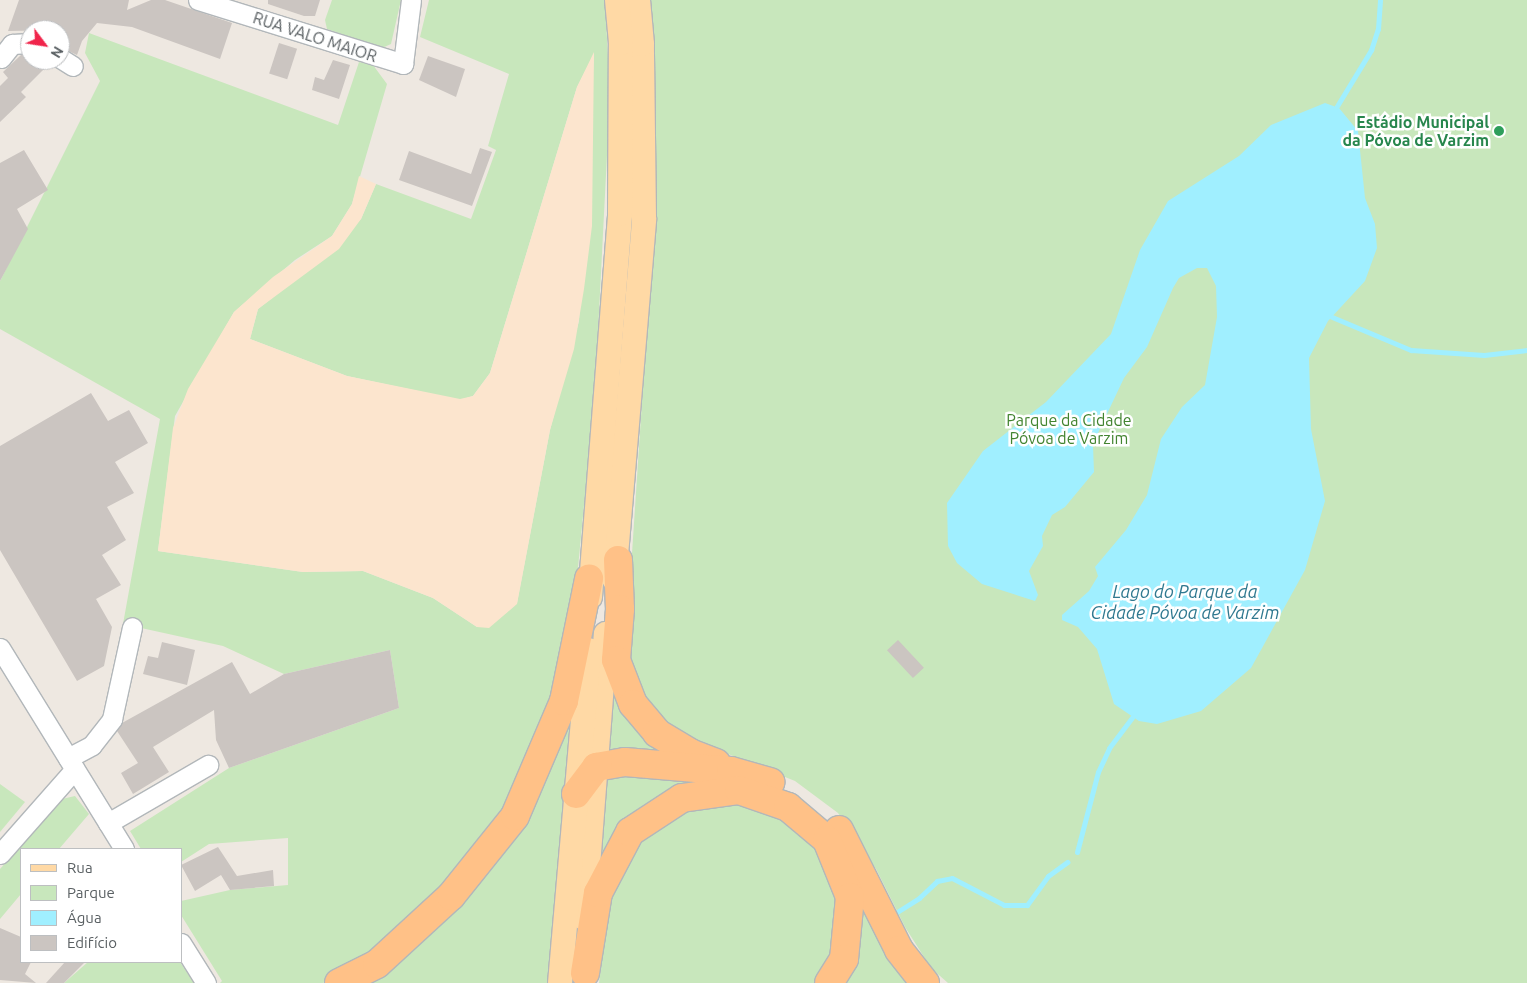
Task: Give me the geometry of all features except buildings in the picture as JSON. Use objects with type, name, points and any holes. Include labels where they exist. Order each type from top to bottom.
[{"type":"highway","points":[[618,560],[620,609],[616,660],[633,704],[658,733],[690,753],[730,771]]},
{"type":"highway","points":[[339,983],[376,964],[451,896],[515,816],[564,701],[589,579]]},
{"type":"highway","points":[[576,794],[596,767],[625,762],[730,771],[759,778],[793,793],[819,809],[843,834],[899,950],[925,983]]},
{"type":"highway","points":[[585,978],[598,893],[630,832],[682,798],[739,790],[788,806],[827,840],[850,897],[844,959],[829,983]]},
{"type":"main road","points":[[560,983],[591,626],[589,579],[620,214],[621,43],[617,0]]},
{"type":"main road","points":[[585,978],[581,956],[608,609],[618,560],[644,218],[638,0]]},
{"type":"street","name":"RUA VALO MAIOR","points":[[198,0],[402,64],[411,0]]},
{"type":"street","points":[[0,58],[12,44],[20,44]]},
{"type":"street","points":[[0,854],[71,763],[92,745],[112,719],[132,627]]},
{"type":"street","points":[[0,648],[123,848]]},
{"type":"street","points":[[108,823],[208,765]]},
{"type":"street","points":[[182,944],[206,983]]},
{"type":"green space","points":[[332,0],[401,0],[391,44],[382,48],[327,29],[325,20]]},
{"type":"green space","points":[[429,0],[605,0],[610,96],[595,391],[577,578],[558,689],[502,820],[432,905],[349,968],[323,983],[220,983],[222,981],[182,917],[182,901],[230,890],[288,885],[288,838],[209,844],[182,861],[182,848],[140,848],[130,831],[229,768],[399,708],[390,650],[284,674],[223,646],[123,624],[160,419],[0,329],[0,281],[100,81],[85,53],[89,33],[338,125],[359,62],[373,65],[387,84],[352,204],[332,236],[295,260],[234,312],[175,416],[158,551],[303,572],[363,571],[433,598],[477,627],[506,613],[517,603],[550,430],[579,321],[594,54],[577,87],[490,373],[473,396],[460,400],[347,376],[250,339],[258,309],[309,269],[361,219],[376,184],[471,219],[496,150],[488,146],[509,74],[420,37]]},
{"type":"green space","name":"Parque da Cidade Póvoa de Varzim","points":[[648,0],[1527,0],[1527,983],[948,983],[931,968],[905,927],[876,869],[838,813],[795,781],[671,731],[641,696],[625,660],[656,188]]},
{"type":"green space","points":[[614,688],[675,753],[608,755]]},
{"type":"green space","points":[[575,697],[551,983],[362,983],[430,935],[479,884],[513,838]]},
{"type":"green space","points":[[633,767],[756,784],[788,796],[818,816],[842,845],[882,933],[914,983],[843,983],[858,947],[861,921],[855,878],[839,846],[816,818],[772,791],[729,782],[707,782],[666,795],[642,812],[617,837],[601,861],[606,776]]},
{"type":"green space","points":[[0,784],[25,802],[0,832]]},
{"type":"green space","points":[[75,796],[89,814],[60,848],[20,848],[20,895],[0,919],[0,869],[62,799]]},
{"type":"green space","points":[[740,803],[774,813],[814,842],[839,902],[836,949],[818,983],[599,983],[608,910],[617,879],[634,848],[654,827],[678,815],[705,805]]},
{"type":"green space","points":[[87,963],[181,963],[194,983],[64,983]]},
{"type":"sand","points":[[594,52],[592,226],[584,289],[574,349],[550,430],[517,604],[489,628],[477,627],[433,598],[363,571],[303,572],[158,551],[173,428],[188,389],[234,312],[273,277],[332,236],[352,204],[359,176],[376,184],[361,219],[339,249],[258,309],[250,339],[347,376],[460,399],[473,396],[490,373],[577,87]]},
{"type":"water","name":"Lago do Parque da Cidade Póvoa de Varzim","points":[[1325,103],[1339,108],[1358,131],[1365,198],[1375,224],[1377,248],[1365,281],[1328,321],[1309,358],[1311,429],[1325,501],[1305,570],[1251,668],[1201,711],[1157,724],[1139,721],[1114,704],[1097,649],[1078,627],[1062,620],[1062,615],[1089,591],[1098,576],[1095,567],[1126,530],[1147,495],[1161,439],[1182,407],[1205,385],[1217,317],[1216,286],[1207,268],[1197,268],[1179,278],[1147,347],[1124,378],[1097,435],[1093,446],[1094,472],[1065,507],[1052,515],[1042,536],[1043,546],[1029,571],[1038,595],[1035,601],[982,584],[957,563],[948,546],[947,503],[983,451],[1046,402],[1111,334],[1140,250],[1168,201],[1239,156],[1271,125]]},
{"type":"waterway","points":[[1337,106],[1371,50],[1378,29],[1380,0]]},
{"type":"waterway","points":[[1332,317],[1411,350],[1484,355],[1527,350]]},
{"type":"waterway","points":[[1077,852],[1098,772],[1109,748],[1132,718]]},
{"type":"waterway","points":[[897,912],[919,898],[937,881],[952,878],[1004,905],[1027,905],[1048,876],[1067,862]]},
{"type":"place","name":"Estádio Municipal da Póvoa de Varzim","points":[[1499,131]]}]
